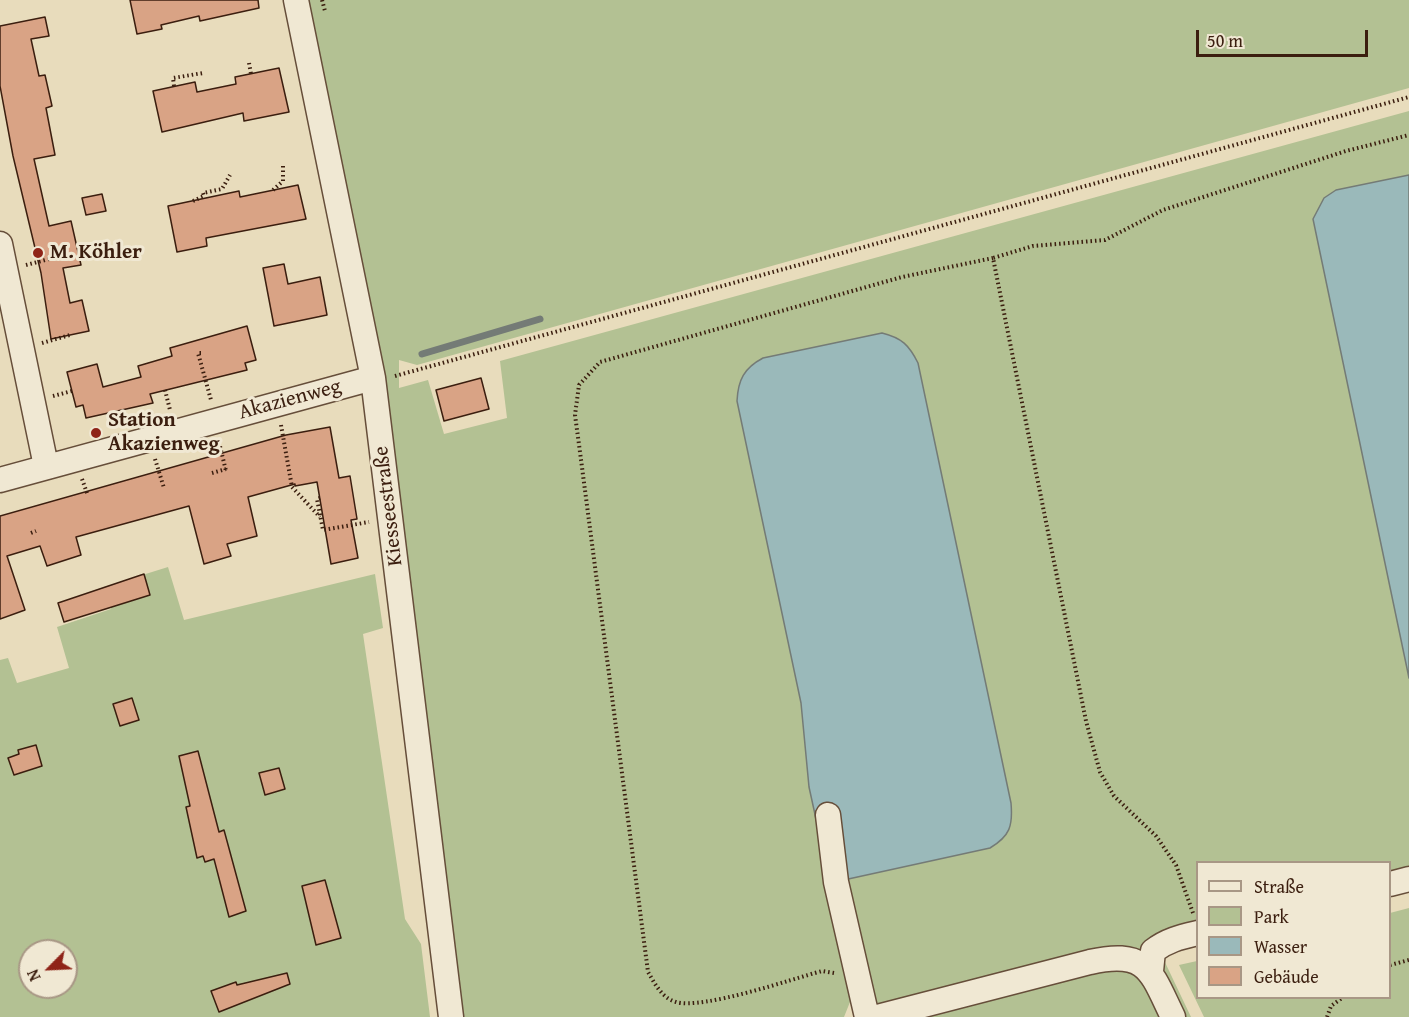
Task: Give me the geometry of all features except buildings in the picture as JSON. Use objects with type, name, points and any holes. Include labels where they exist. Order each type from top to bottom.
[{"type":"street","name":"Kiesseestraße","points":[[296,0],[385,377],[390,518],[451,1017]]},
{"type":"street","points":[[0,244],[46,466]]},
{"type":"street","name":"Akazienweg","points":[[0,480],[277,403],[385,377]]},
{"type":"street","points":[[828,815],[836,882],[867,1017]]},
{"type":"street","points":[[1391,884],[1409,879]]},
{"type":"street","points":[[1173,1017],[1151,971],[1153,951],[1196,925]]},
{"type":"street","points":[[877,1017],[1107,958],[1125,958],[1151,971]]},
{"type":"path","points":[[249,63],[251,74]]},
{"type":"path","points":[[174,86],[172,78],[203,72]]},
{"type":"path","points":[[385,377],[1409,97]]},
{"type":"path","points":[[859,989],[841,975],[822,971],[697,1004],[675,1002],[658,990],[648,972],[575,415],[579,385],[600,362],[902,277],[993,258],[1034,246],[1104,240],[1163,210],[1346,151],[1409,135]]},
{"type":"path","points":[[273,190],[283,181],[284,165]]},
{"type":"path","points":[[193,201],[204,196],[203,193],[222,189],[230,175]]},
{"type":"path","points":[[5,269],[57,257]]},
{"type":"path","points":[[993,258],[1086,721],[1100,772],[1114,796],[1156,836],[1176,865],[1196,925]]},
{"type":"path","points":[[277,403],[292,487],[320,517]]},
{"type":"path","points":[[212,473],[226,469]]},
{"type":"path","points":[[320,498],[317,499],[323,530],[390,518]]},
{"type":"path","points":[[1391,964],[1409,960]]},
{"type":"path","points":[[1327,1017],[1331,1006],[1341,999]]},
{"type":"green space","points":[[307,0],[1409,0],[1409,88],[417,365],[399,360],[399,388],[428,380],[444,434],[507,418],[500,361],[1409,111],[1409,873],[1391,878],[1391,861],[1196,861],[1196,927],[1146,961],[889,1010],[852,997],[844,1017],[458,1017]]},
{"type":"green space","points":[[168,567],[184,620],[375,574],[383,628],[363,634],[405,919],[421,944],[430,1017],[0,1017],[0,660],[8,658],[17,683],[69,668],[57,627],[111,609],[104,587]]},
{"type":"green space","points":[[1409,908],[1409,1017],[1204,1017],[1179,965],[1196,961],[1196,999],[1391,999],[1391,913]]},
{"type":"green space","points":[[1196,937],[1196,946],[1162,956],[1191,1017],[1180,1017],[1157,966],[1159,958],[1165,950]]},
{"type":"green space","points":[[1093,966],[1138,969],[1169,1017],[895,1017]]},
{"type":"water","points":[[1409,175],[1409,678],[1313,219],[1324,198],[1336,190]]},
{"type":"water","points":[[882,333],[904,343],[918,363],[1011,803],[1011,824],[1006,835],[990,848],[830,883],[809,787],[801,703],[737,401],[743,375],[763,358]]},
{"type":"waterway","points":[[422,354],[540,319]]},
{"type":"place","name":"M. Köhler","points":[[38,253]]},
{"type":"place","name":"Station Akazienweg","points":[[96,433]]}]
